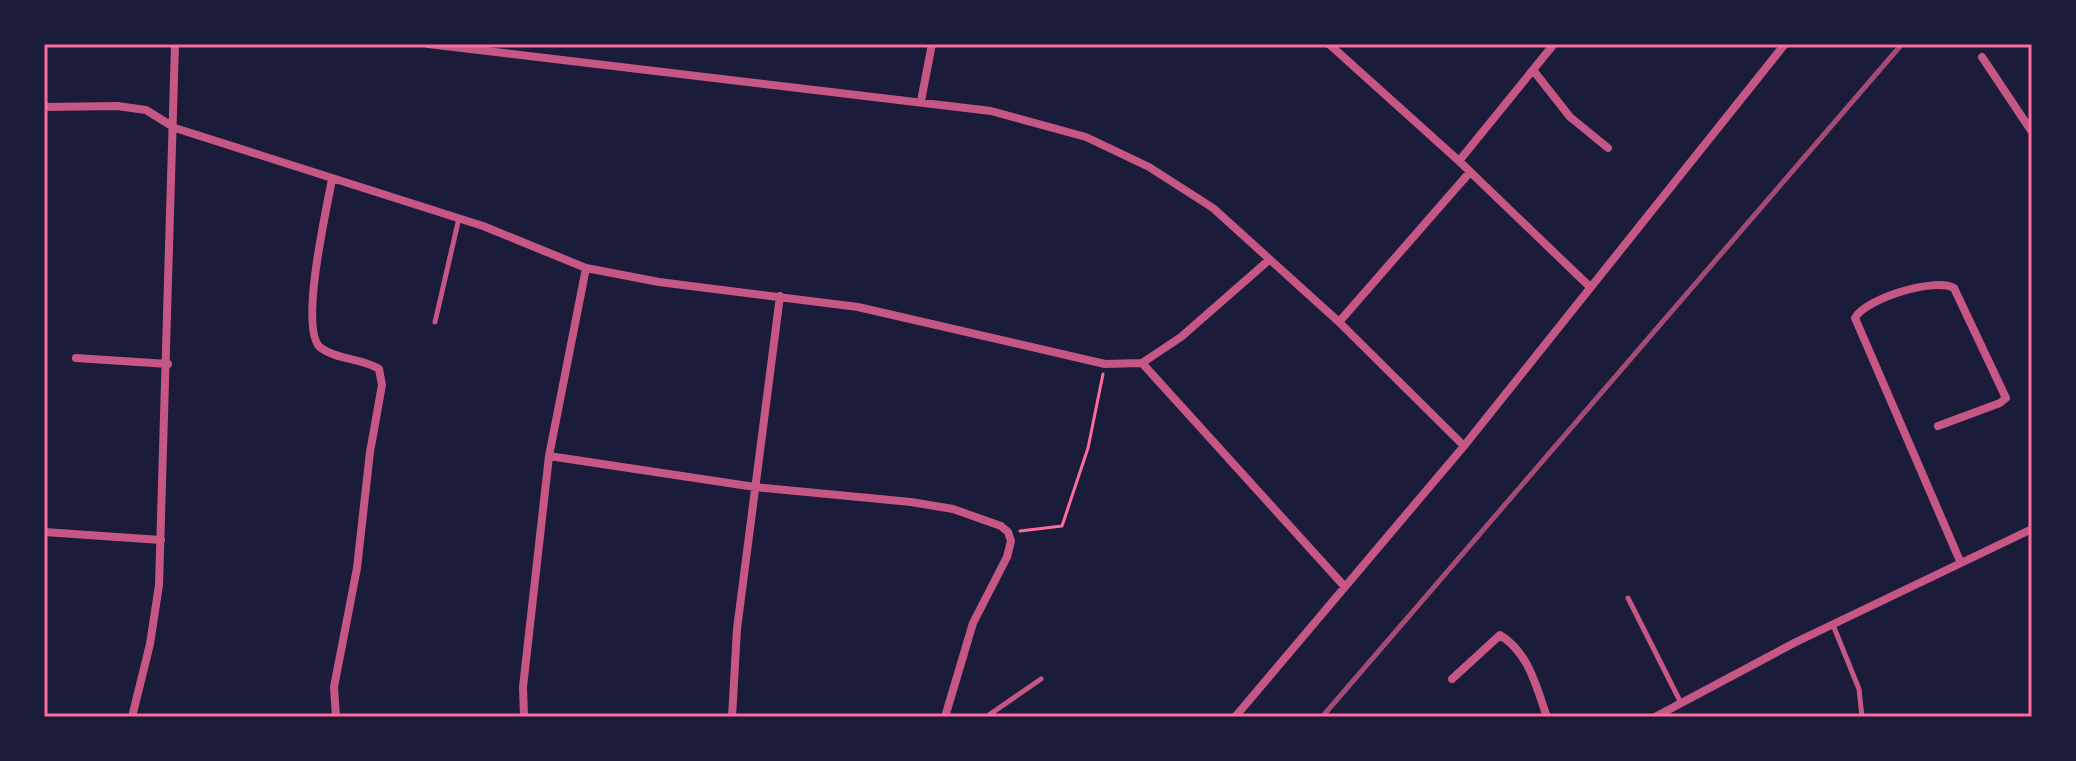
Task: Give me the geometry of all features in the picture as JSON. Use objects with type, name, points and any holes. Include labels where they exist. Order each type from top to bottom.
[{"type":"street","points":[[132,717],[150,644],[159,585],[175,128],[175,44]]},
{"type":"street","points":[[428,44],[921,101],[991,111],[1086,137],[1149,167],[1213,208],[1339,322],[1464,446]]},
{"type":"street","points":[[921,101],[932,44]]},
{"type":"street","points":[[1329,44],[1459,161],[1590,287]]},
{"type":"street","points":[[1459,161],[1554,44]]},
{"type":"street","points":[[1235,717],[1464,446],[1785,44]]},
{"type":"street","points":[[1982,57],[2032,132]]},
{"type":"street","points":[[1533,70],[1570,117],[1608,148]]},
{"type":"street","points":[[44,107],[117,106],[146,110],[175,128],[459,218],[586,268],[659,282],[871,310],[1105,364],[1142,363],[1181,337],[1269,260]]},
{"type":"street","points":[[1339,322],[1470,172]]},
{"type":"street","points":[[332,179],[311,305],[314,339],[319,348],[369,362],[379,369],[382,385],[370,452],[357,568],[334,687],[336,717]]},
{"type":"street","points":[[524,717],[523,687],[549,456],[586,268]]},
{"type":"street","points":[[1938,426],[2006,398],[1954,288],[1943,283],[1923,285],[1888,298],[1859,310],[1855,318],[1960,561]]},
{"type":"street","points":[[732,717],[737,629],[780,296]]},
{"type":"street","points":[[76,358],[168,364]]},
{"type":"street","points":[[1142,363],[1345,587]]},
{"type":"street","points":[[549,456],[755,487],[939,507],[978,517],[1008,532],[1011,541],[1007,557],[973,623],[945,717]]},
{"type":"street","points":[[1655,717],[1833,624],[2032,529]]},
{"type":"street","points":[[44,532],[161,540]]},
{"type":"street","points":[[1452,679],[1500,635],[1513,643],[1530,668],[1547,717]]},
{"type":"lane","points":[[435,322],[459,218]]},
{"type":"lane","points":[[1628,598],[1681,703]]},
{"type":"lane","points":[[1833,624],[1859,689],[1862,717]]},
{"type":"lane","points":[[986,717],[1041,679]]},
{"type":"path","points":[[1008,532],[1062,526],[1088,448],[1105,364]]},
{"type":"railway","points":[[1322,717],[1902,44]]}]
